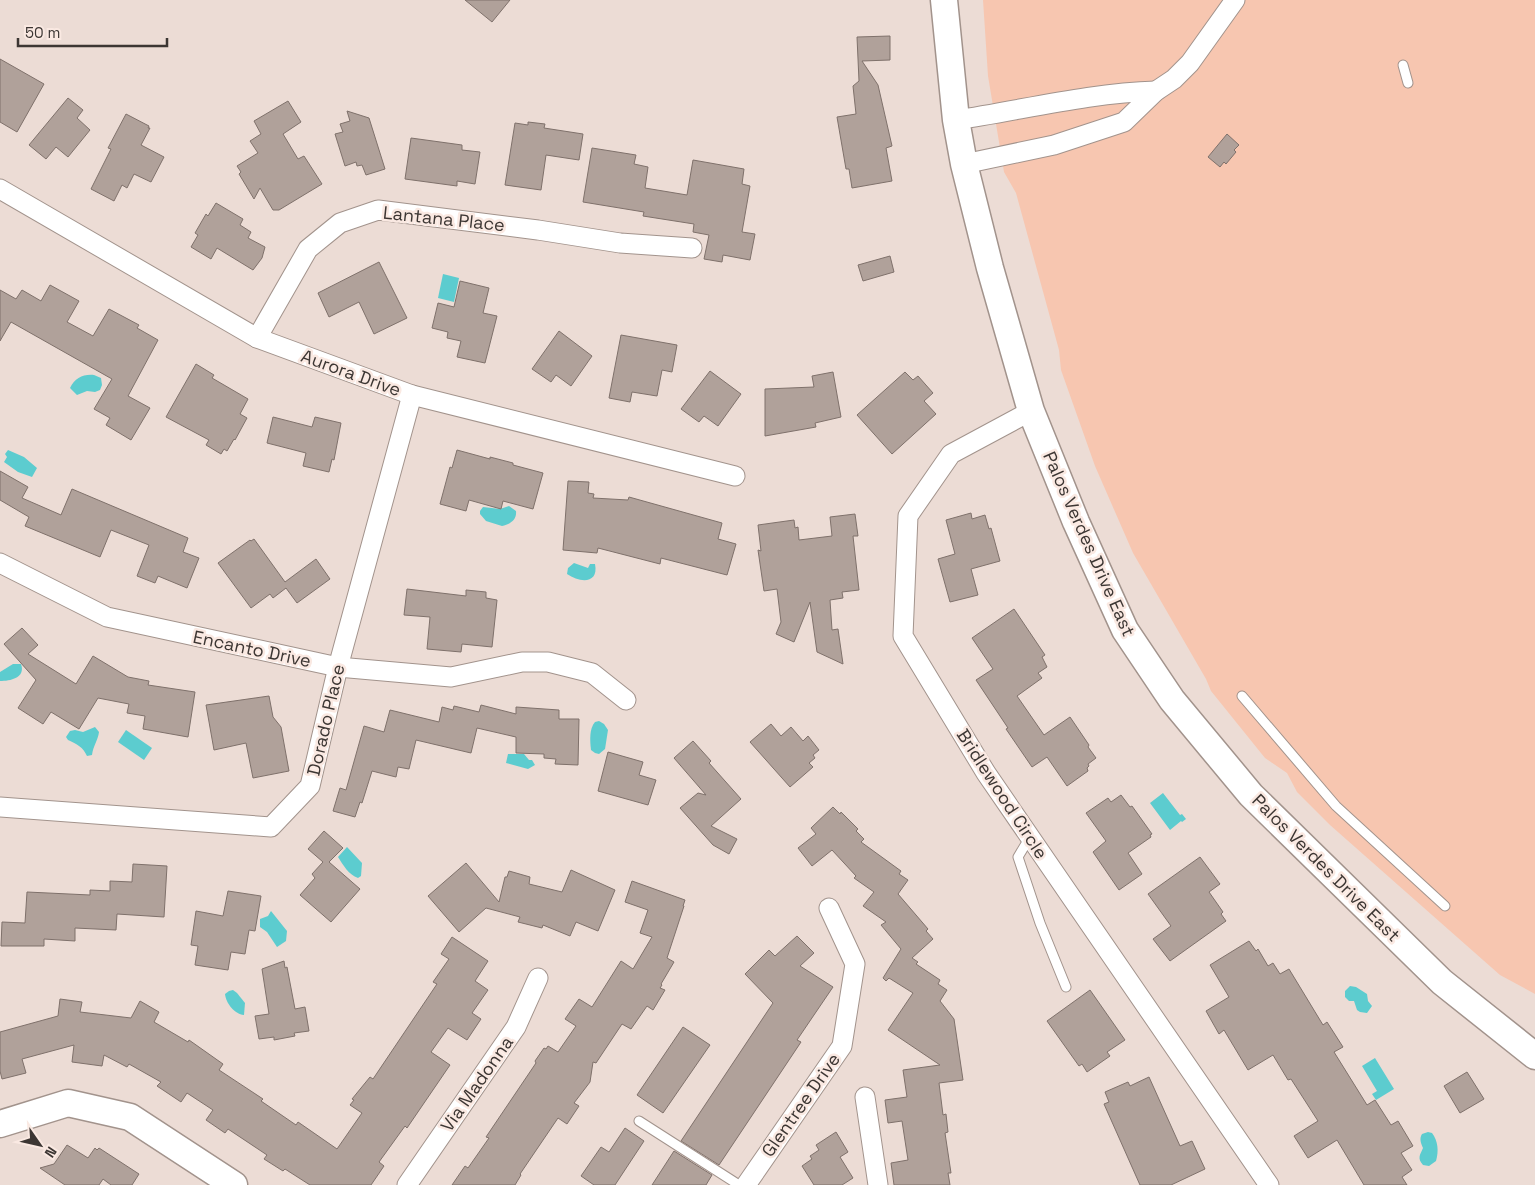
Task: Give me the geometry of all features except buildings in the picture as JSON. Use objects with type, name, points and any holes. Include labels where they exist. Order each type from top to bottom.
[{"type":"main road","name":"Palos Verdes Drive East","points":[[944,0],[956,120],[964,164],[990,268],[1031,411],[1076,522],[1125,630],[1172,700],[1251,795],[1442,982],[1535,1056]]},
{"type":"main road","points":[[0,1124],[68,1103],[130,1117],[234,1185]]},
{"type":"street","points":[[964,164],[1054,144],[1124,122],[1156,91],[1174,79],[1190,63],[1235,0]]},
{"type":"street","points":[[956,120],[1120,92],[1156,91]]},
{"type":"street","name":"Aurora Drive","points":[[0,188],[257,338],[412,395],[735,476]]},
{"type":"street","name":"Lantana Place","points":[[257,338],[308,248],[340,222],[378,210],[538,230],[620,243],[692,248]]},
{"type":"street","name":"Dorado Place","points":[[0,807],[271,827],[310,786],[338,668],[412,395]]},
{"type":"street","name":"Bridlewood Circle","points":[[1031,411],[951,454],[908,516],[903,636],[986,773],[1269,1185]]},
{"type":"street","name":"Encanto Drive","points":[[0,563],[107,617],[338,668],[451,678],[522,662],[548,662],[592,673],[626,700]]},
{"type":"street","name":"Glentree Drive","points":[[746,1185],[842,1046],[855,964],[829,908]]},
{"type":"street","name":"Via Madonna","points":[[407,1185],[516,1027],[538,978]]},
{"type":"street","points":[[865,1097],[878,1185]]},
{"type":"lane","points":[[1403,65],[1408,83]]},
{"type":"lane","points":[[1242,696],[1336,806],[1445,906]]},
{"type":"lane","points":[[1030,837],[1018,857],[1040,923],[1066,987]]},
{"type":"lane","points":[[639,1121],[739,1185]]},
{"type":"shaded area","points":[[983,0],[1535,0],[1535,994],[1500,975],[1330,825],[1297,792],[1287,773],[1265,758],[1211,691],[1206,679],[1133,553],[1095,466],[1061,370],[1059,350],[1016,193],[1004,172],[988,76]]},
{"type":"water","points":[[443,274],[459,278],[454,302],[438,298]]},
{"type":"water","points":[[94,375],[101,378],[102,385],[100,390],[95,392],[87,391],[77,395],[70,388],[80,377]]},
{"type":"water","points":[[8,450],[24,457],[37,468],[32,477],[18,472],[4,462],[7,457],[5,454]]},
{"type":"water","points":[[509,506],[516,511],[515,517],[510,523],[502,526],[486,521],[480,514],[483,507],[500,509]]},
{"type":"water","points":[[574,563],[588,568],[590,564],[595,564],[594,575],[587,580],[583,580],[567,574],[568,568]]},
{"type":"water","points":[[13,664],[21,664],[22,669],[19,676],[0,681],[0,672]]},
{"type":"water","points":[[599,721],[608,730],[605,749],[599,754],[591,750],[590,739],[593,725]]},
{"type":"water","points":[[95,727],[99,732],[92,755],[87,756],[82,748],[66,737],[70,731],[83,732]]},
{"type":"water","points":[[126,730],[152,748],[144,760],[118,742]]},
{"type":"water","points":[[508,754],[524,754],[535,765],[528,769],[506,763]]},
{"type":"water","points":[[1163,793],[1180,815],[1182,814],[1186,819],[1170,830],[1150,803]]},
{"type":"water","points":[[347,847],[362,863],[361,876],[358,878],[349,872],[338,857]]},
{"type":"water","points":[[271,911],[287,931],[286,941],[277,947],[267,932],[260,927],[260,919],[268,916]]},
{"type":"water","points":[[1350,986],[1356,987],[1367,994],[1368,1001],[1372,1006],[1367,1013],[1357,1010],[1354,1001],[1349,1001],[1345,997],[1345,991]]},
{"type":"water","points":[[233,990],[245,1003],[244,1015],[231,1008],[227,1001],[225,994]]},
{"type":"water","points":[[1375,1058],[1394,1089],[1376,1100],[1372,1094],[1377,1091],[1362,1066]]},
{"type":"water","points":[[1428,1132],[1434,1136],[1438,1150],[1436,1161],[1429,1166],[1423,1165],[1420,1158],[1423,1148],[1421,1136]]}]
